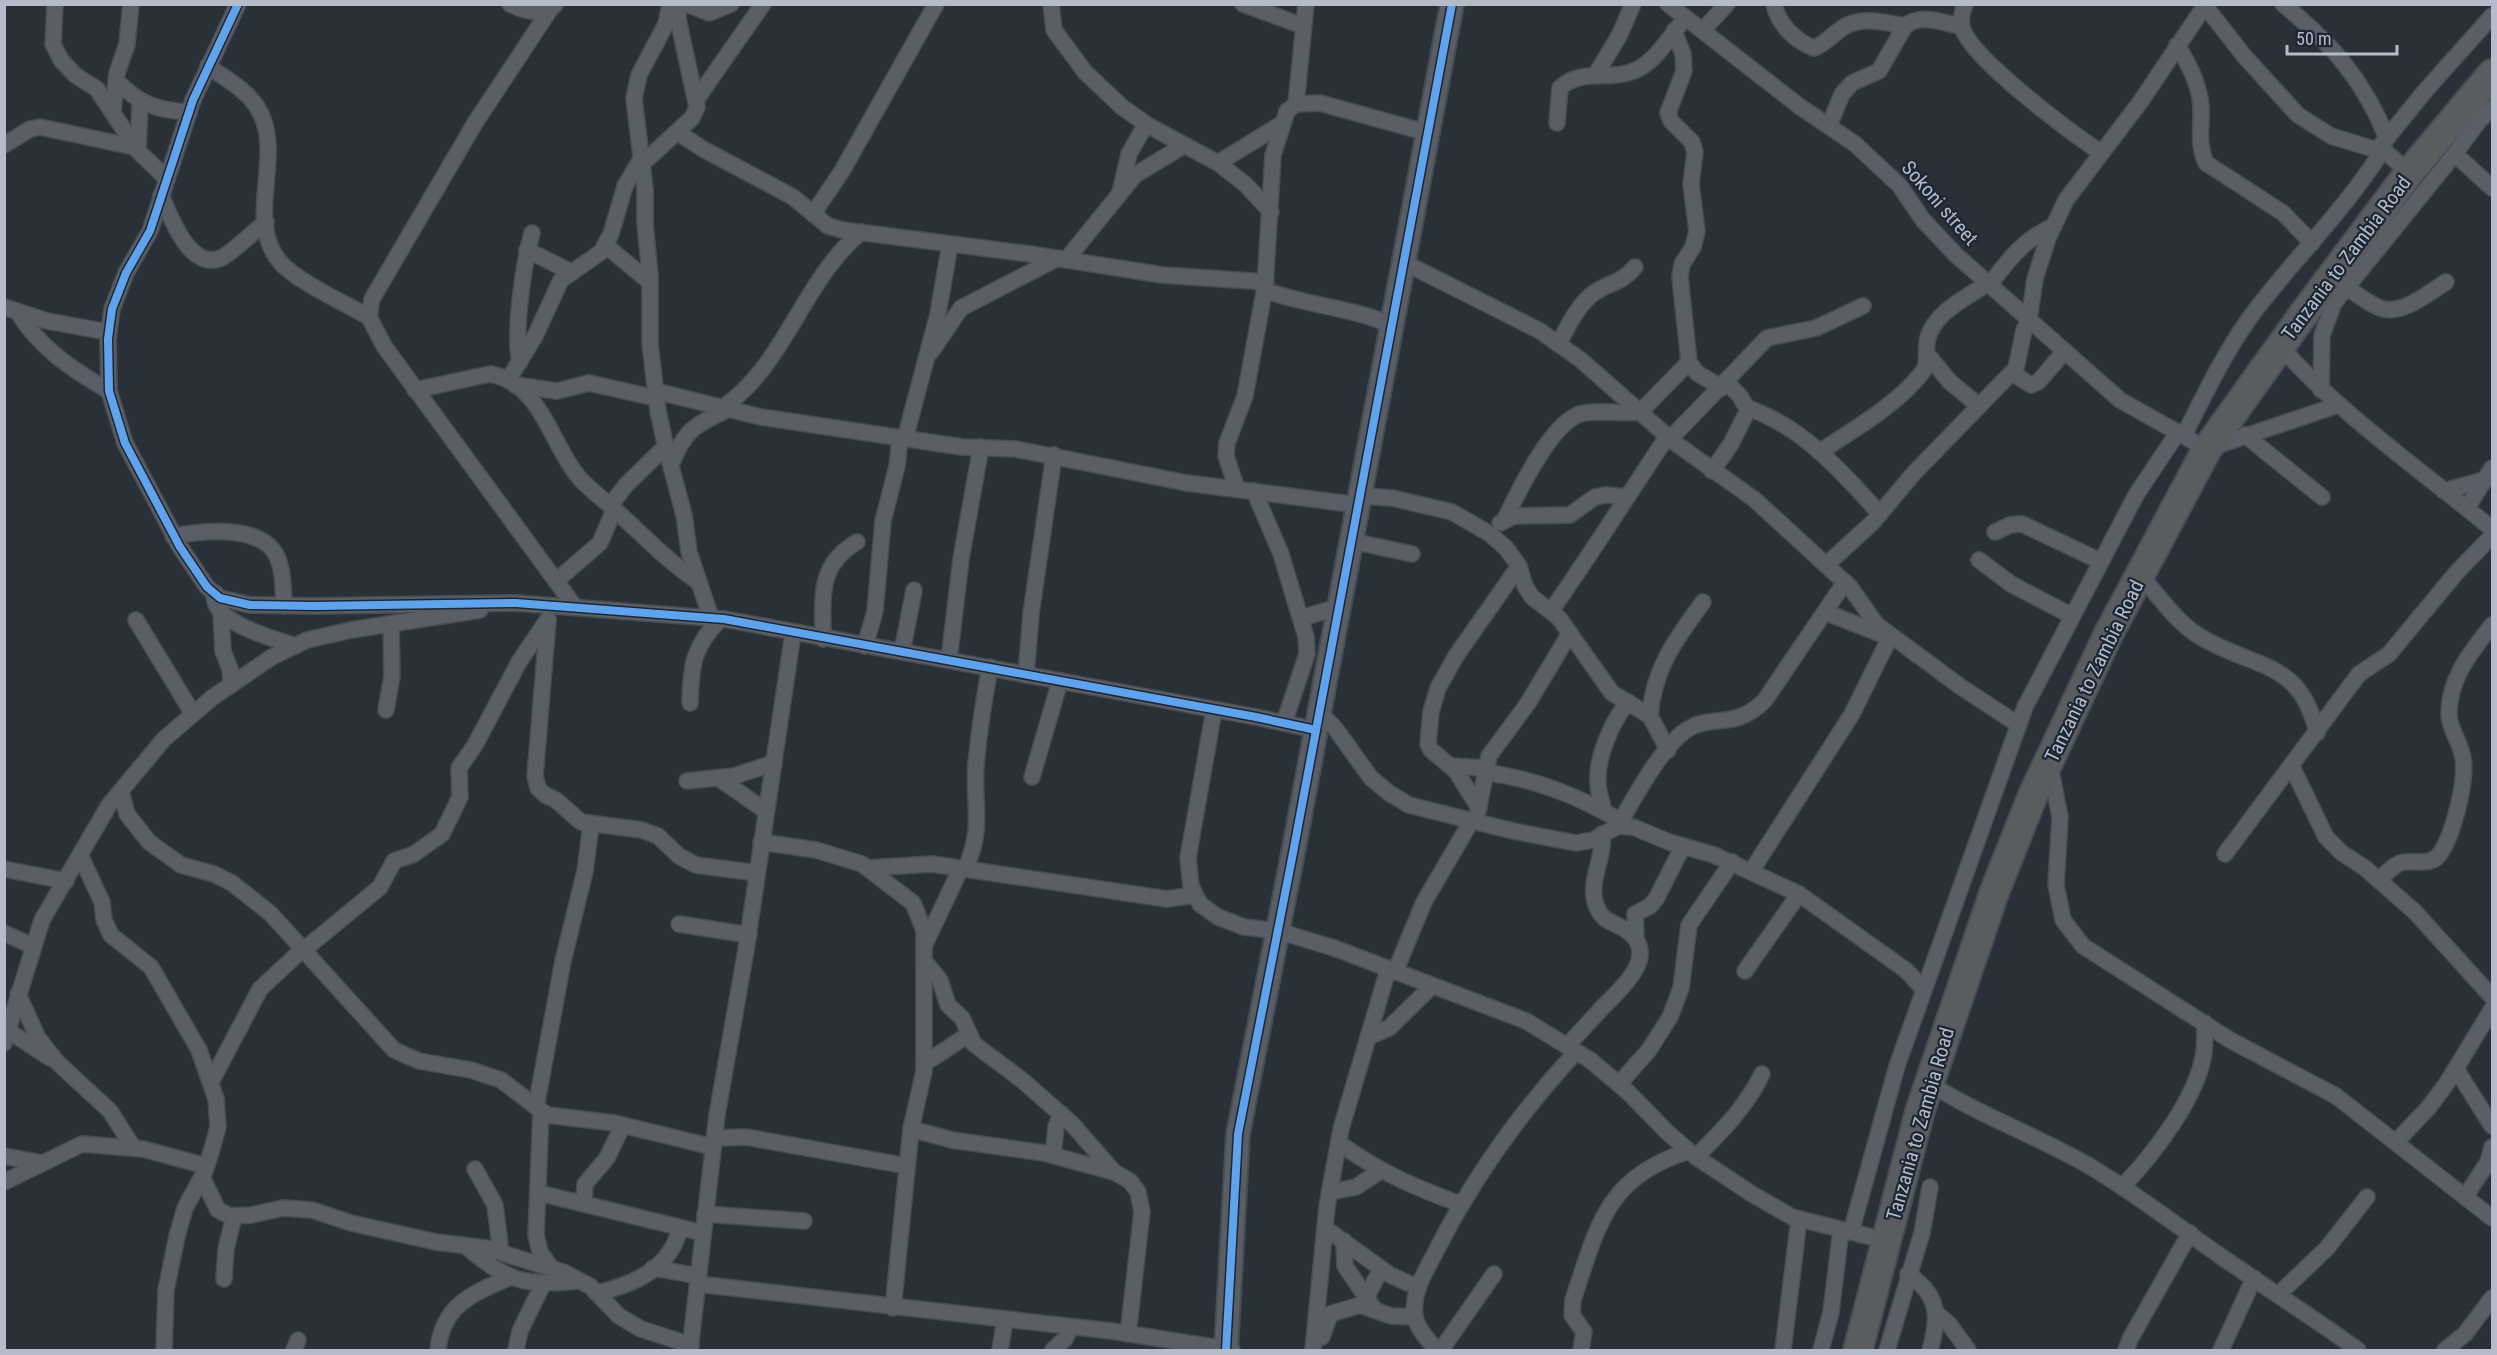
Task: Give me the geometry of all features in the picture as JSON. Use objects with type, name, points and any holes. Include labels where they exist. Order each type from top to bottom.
[{"type":"highway","name":"Tanzania to Zambia Road","points":[[1858,1350],[1929,1083],[1994,893],[2049,760],[2108,635],[2141,576],[2190,439],[2280,346],[2409,173],[2493,74]]},
{"type":"street","points":[[55,4],[53,44],[61,60],[75,75],[97,89],[136,149],[167,179]]},
{"type":"street","points":[[113,112],[116,80],[127,44],[131,4]]},
{"type":"street","points":[[238,4],[189,112],[150,231],[126,273],[112,309],[108,332],[109,391],[125,443],[173,536],[207,586],[215,593],[234,602],[285,606],[524,603],[548,612],[575,607],[715,618],[1284,723],[1318,721],[1341,736],[1371,778],[1389,793],[1409,805],[1433,813],[1476,816],[1550,839],[1576,843],[1593,840],[1619,823],[1646,779],[1685,731],[1701,725],[1741,719],[1754,712],[1765,700],[1845,582]]},
{"type":"street","points":[[510,4],[522,11],[537,12],[554,6]]},
{"type":"street","points":[[670,4],[666,24],[639,75],[634,98],[635,123],[643,160],[650,282],[650,344],[665,447],[698,581],[715,618]]},
{"type":"street","points":[[511,383],[561,280],[601,252],[611,234],[625,186],[643,160],[692,118],[697,107],[682,41],[678,4]]},
{"type":"street","points":[[687,4],[709,13],[731,4]]},
{"type":"street","points":[[696,100],[763,4]]},
{"type":"street","points":[[813,214],[842,171],[936,4]]},
{"type":"street","points":[[1051,4],[1053,30],[1085,72],[1122,107],[1183,146],[1218,164],[1245,184],[1271,212]]},
{"type":"street","points":[[1243,4],[1303,26]]},
{"type":"street","points":[[1296,104],[1306,4]]},
{"type":"street","points":[[653,1268],[698,1280],[894,1308],[1128,1334],[1228,1350],[1238,1134],[1405,263],[1452,4]]},
{"type":"street","points":[[1596,74],[1619,36],[1633,4]]},
{"type":"street","name":"Sokoni street","points":[[1668,4],[1799,106],[1855,144],[1900,186],[1923,220],[1988,285],[2120,400],[2190,439]]},
{"type":"street","points":[[1703,30],[1727,4]]},
{"type":"street","points":[[1774,4],[1782,23],[1795,38],[1814,48],[1856,21],[1905,26]]},
{"type":"street","points":[[1965,4],[1961,14],[1961,26],[1968,41],[2040,109],[2102,153]]},
{"type":"street","points":[[2186,4],[2203,8],[2298,114],[2331,136],[2382,146]]},
{"type":"street","points":[[2283,4],[2321,38],[2362,85],[2382,146],[2409,173]]},
{"type":"street","points":[[369,317],[372,299],[393,260],[475,123],[554,6]]},
{"type":"street","points":[[1826,565],[1880,514],[1914,473],[2012,373],[2019,359],[2024,330],[2029,320],[2036,279],[2054,226],[2066,200],[2102,153],[2203,8]]},
{"type":"street","points":[[1821,1350],[1831,1312],[1846,1231],[1897,1066],[2025,707],[2136,495],[2190,439],[2221,363],[2256,309],[2357,190],[2382,146],[2493,16]]},
{"type":"street","points":[[1557,123],[1560,88],[1570,79],[1634,71],[1656,54],[1686,17]]},
{"type":"street","points":[[1829,126],[1842,94],[1852,83],[1871,77],[1879,71],[1905,26],[1911,21],[1922,18],[1961,26]]},
{"type":"street","points":[[1674,31],[1683,54],[1684,71],[1668,113],[1671,121],[1692,142],[1695,152],[1691,184],[1696,231],[1692,248],[1682,264],[1680,277],[1689,362],[1697,373],[1724,386],[1748,408],[1766,414],[1820,452],[1880,514]]},
{"type":"street","points":[[2177,45],[2190,64],[2197,86],[2201,106],[2199,140],[2206,163],[2283,213],[2312,243]]},
{"type":"street","points":[[208,66],[238,87],[256,105],[266,123],[270,150],[265,192],[266,222],[271,246],[280,262],[298,276],[369,317],[384,346],[415,390],[575,607]]},
{"type":"street","points":[[116,80],[140,102],[173,111],[189,112]]},
{"type":"street","points":[[136,149],[140,102]]},
{"type":"street","points":[[1237,489],[1226,456],[1227,443],[1245,396],[1265,286],[1273,155],[1280,125],[1287,111],[1296,104],[1320,103],[1428,133]]},
{"type":"street","points":[[2321,390],[2322,335],[2334,303],[2479,121],[2493,108]]},
{"type":"street","points":[[1119,195],[1129,154],[1146,124]]},
{"type":"street","points":[[1218,164],[1280,125]]},
{"type":"street","points":[[4,145],[30,129],[40,127],[136,149]]},
{"type":"street","points":[[677,132],[703,150],[793,197],[828,226],[1162,275],[1265,286],[1288,299],[1371,317],[1393,326]]},
{"type":"street","points":[[926,359],[961,308],[1062,259],[1135,175],[1183,146]]},
{"type":"street","points":[[2455,154],[2493,188]]},
{"type":"street","points":[[161,195],[179,236],[188,249],[210,259],[222,258],[266,222]]},
{"type":"street","points":[[1820,452],[1900,399],[1928,363],[1927,343],[1931,330],[1941,316],[1988,285],[2033,236],[2054,226]]},
{"type":"street","points":[[671,465],[680,442],[691,429],[724,410],[750,386],[790,328],[831,260],[861,232]]},
{"type":"street","points":[[520,362],[518,331],[527,250],[532,233]]},
{"type":"street","points":[[865,646],[875,611],[883,521],[902,438],[938,314],[950,243]]},
{"type":"street","points":[[605,244],[650,282]]},
{"type":"street","points":[[527,250],[571,272]]},
{"type":"street","points":[[1405,263],[1485,301],[1581,360],[1669,438],[1754,499],[1845,582],[1877,625],[1891,637],[2019,725]]},
{"type":"street","points":[[1558,344],[1589,297],[1596,291],[1621,281],[1635,267]]},
{"type":"street","points":[[2347,288],[2379,308],[2391,310],[2406,306],[2446,282]]},
{"type":"street","points":[[1551,611],[1599,543],[1626,497],[1669,438],[1724,386],[1767,338],[1816,328],[1863,306]]},
{"type":"street","points":[[11,309],[47,321],[108,332]]},
{"type":"street","points":[[11,309],[38,340],[68,365],[109,391]]},
{"type":"street","points":[[2280,346],[2338,405],[2493,529]]},
{"type":"street","points":[[2012,373],[2031,385],[2038,382],[2065,351]]},
{"type":"street","points":[[1928,354],[1949,381],[1979,406]]},
{"type":"street","points":[[1490,534],[1505,519],[1540,454],[1575,416],[1586,412],[1640,412],[1689,362]]},
{"type":"street","points":[[415,390],[490,374],[511,383],[557,391],[589,383],[724,410],[902,438],[1017,449],[1054,455],[1187,483],[1359,501],[1392,498],[1452,512],[1490,534],[1506,548],[1520,566],[1525,586],[1533,597],[1551,611],[1570,633],[1612,693],[1650,716],[1668,750]]},
{"type":"street","points":[[511,383],[535,403],[577,476],[676,567],[698,581]]},
{"type":"street","points":[[2190,439],[2245,435],[2338,405]]},
{"type":"street","points":[[1712,471],[1747,416],[1748,408]]},
{"type":"street","points":[[2245,435],[2322,497]]},
{"type":"street","points":[[556,581],[600,543],[612,508],[626,485],[665,447]]},
{"type":"street","points":[[949,660],[961,559],[981,447]]},
{"type":"street","points":[[1026,675],[1054,455]]},
{"type":"street","points":[[2444,491],[2488,474]]},
{"type":"street","points":[[2468,508],[2488,474]]},
{"type":"street","points":[[1254,491],[1281,554],[1306,637],[1307,654],[1284,723]]},
{"type":"street","points":[[1505,519],[1514,516],[1570,515],[1595,497],[1626,497]]},
{"type":"street","points":[[1995,532],[2010,525],[2022,524],[2100,561]]},
{"type":"street","points":[[173,536],[220,531],[243,534],[264,544],[272,550],[279,562],[285,606]]},
{"type":"street","points":[[2225,854],[2359,674],[2389,654],[2457,572],[2493,536]]},
{"type":"street","points":[[1352,541],[1412,554]]},
{"type":"street","points":[[823,639],[822,598],[827,577],[835,558],[858,542]]},
{"type":"street","points":[[1979,560],[2011,584],[2072,616]]},
{"type":"street","points":[[1476,816],[1451,766],[1431,750],[1428,744],[1431,712],[1438,688],[1456,656],[1520,566]]},
{"type":"street","points":[[2141,576],[2197,635],[2278,672],[2298,687],[2307,698],[2317,733]]},
{"type":"street","points":[[902,652],[914,590]]},
{"type":"street","points":[[215,593],[213,601],[221,614],[223,651],[230,669],[231,685]]},
{"type":"street","points":[[1650,716],[1652,691],[1662,663],[1703,602]]},
{"type":"street","points":[[55,1060],[6,1035],[33,946],[42,920],[81,857],[109,805],[164,738],[231,685],[272,657],[296,646],[351,630],[524,603]]},
{"type":"street","points":[[1301,618],[1339,607]]},
{"type":"street","points":[[548,612],[535,780],[544,795],[556,800],[580,822],[642,830],[658,836],[678,856],[696,865],[757,873]]},
{"type":"street","points":[[211,1082],[260,989],[304,948],[380,887],[393,861],[414,854],[442,834],[460,798],[459,768],[475,745],[548,612]]},
{"type":"street","points":[[1825,612],[1891,637]]},
{"type":"street","points":[[221,614],[248,629],[296,646]]},
{"type":"street","points":[[690,703],[695,652],[715,618]]},
{"type":"street","points":[[136,620],[193,714]]},
{"type":"street","points":[[386,710],[392,676],[391,624]]},
{"type":"street","points":[[2379,881],[2399,864],[2430,861],[2438,857],[2444,847],[2453,824],[2463,782],[2463,759],[2449,715],[2452,692],[2458,674],[2467,659],[2493,625]]},
{"type":"street","points":[[204,1172],[218,1210],[234,1216],[283,1208],[312,1210],[351,1223],[501,1253],[552,1269],[579,1281],[598,1293],[619,1316],[641,1329],[691,1348],[714,1142],[748,935],[793,633]]},
{"type":"street","points":[[1314,1346],[1330,1192],[1339,1143],[1368,1036],[1392,971],[1424,902],[1476,816],[1489,756],[1527,703],[1570,633]]},
{"type":"street","points":[[1752,870],[1852,714],[1891,637]]},
{"type":"street","points":[[925,944],[976,845],[979,819],[976,765],[990,667]]},
{"type":"street","points":[[1032,777],[1060,681]]},
{"type":"street","points":[[1604,811],[1598,782],[1599,768],[1619,713],[1628,702]]},
{"type":"street","points":[[1214,710],[1188,858],[1191,886],[1200,904],[1218,917],[1244,927],[1278,931],[1334,948],[1526,1021],[1571,1049],[1619,1084],[1693,1154],[1752,1194],[1798,1219],[1887,1241]]},
{"type":"street","points":[[2049,760],[2060,817],[2056,885],[2063,920],[2083,946],[2230,1040],[2336,1095],[2493,1218]]},
{"type":"street","points":[[687,781],[720,779],[774,763]]},
{"type":"street","points":[[1451,766],[1513,776],[1578,796],[1619,823],[1752,870],[1798,894],[1907,971],[1924,990]]},
{"type":"street","points":[[2292,767],[2326,837],[2342,854],[2379,881],[2415,912],[2493,997]]},
{"type":"street","points":[[720,779],[766,811]]},
{"type":"street","points":[[122,791],[127,814],[148,842],[181,865],[214,874],[232,883],[285,926],[332,983],[394,1050],[418,1061],[471,1070],[501,1080],[547,1115],[623,1125],[714,1142],[746,1137],[908,1166]]},
{"type":"street","points":[[552,1269],[540,1252],[536,1235],[539,1193],[538,1109],[563,961],[585,871],[591,825]]},
{"type":"street","points":[[1602,834],[1603,843],[1595,877],[1595,900],[1606,921],[1628,931],[1636,939]]},
{"type":"street","points":[[761,842],[816,850],[868,868],[913,903],[924,930],[925,1063],[910,1129],[894,1308]]},
{"type":"street","points":[[1494,1274],[1439,1350],[1419,1328],[1415,1317],[1417,1287],[1460,1204],[1517,1121],[1571,1049],[1626,984],[1639,959],[1635,914],[1650,906],[1656,899],[1683,846]]},
{"type":"street","points":[[81,857],[102,902],[104,920],[111,935],[151,967],[194,1040],[216,1099],[218,1127],[204,1172],[185,1208],[177,1236],[166,1290],[164,1350]]},
{"type":"street","points":[[1619,1084],[1649,1050],[1670,1017],[1681,988],[1689,925],[1732,862]]},
{"type":"street","points":[[868,868],[932,864],[1167,899],[1195,895]]},
{"type":"street","points":[[4,869],[66,881]]},
{"type":"street","points":[[1745,971],[1798,894]]},
{"type":"street","points":[[679,924],[748,935]]},
{"type":"street","points":[[4,933],[33,946]]},
{"type":"street","points":[[925,962],[940,980],[948,1005],[962,1018],[969,1035],[983,1053],[1022,1080],[1061,1114],[1101,1155],[1114,1172]]},
{"type":"street","points":[[1368,1036],[1389,1028],[1416,1005],[1432,986]]},
{"type":"street","points":[[18,994],[38,1038],[55,1060],[110,1111],[133,1147]]},
{"type":"street","points":[[2396,1142],[2430,1107],[2493,1010]]},
{"type":"street","points":[[2122,1187],[2143,1165],[2191,1090],[2204,1053],[2205,1023]]},
{"type":"street","points":[[925,1063],[969,1035]]},
{"type":"street","points":[[2456,1069],[2493,1126]]},
{"type":"street","points":[[1581,1350],[1584,1332],[1572,1315],[1573,1300],[1605,1211],[1650,1166],[1693,1154],[1736,1116],[1751,1097],[1762,1074]]},
{"type":"street","points":[[1929,1083],[1952,1098],[2038,1139],[2122,1187],[2358,1350]]},
{"type":"street","points":[[1053,1155],[1056,1127],[1061,1114]]},
{"type":"street","points":[[584,1203],[585,1184],[606,1158],[623,1125]]},
{"type":"street","points":[[910,1129],[952,1140],[1053,1155],[1114,1172],[1130,1181],[1138,1192],[1142,1212],[1128,1334]]},
{"type":"street","points":[[1339,1143],[1380,1171],[1423,1192],[1460,1204]]},
{"type":"street","points":[[4,1182],[82,1144],[133,1147],[204,1172]]},
{"type":"street","points":[[2465,1197],[2488,1162],[2493,1147]]},
{"type":"street","points":[[4,1156],[42,1163]]},
{"type":"street","points":[[475,1169],[495,1205],[501,1253]]},
{"type":"street","points":[[1330,1192],[1356,1187],[1380,1171]]},
{"type":"street","points":[[1887,1350],[1922,1233],[1930,1187]]},
{"type":"street","points":[[539,1193],[703,1233]]},
{"type":"street","points":[[2279,1294],[2334,1240],[2367,1197]]},
{"type":"street","points":[[705,1214],[804,1221]]},
{"type":"street","points":[[224,1279],[226,1249],[234,1216]]},
{"type":"street","points":[[1781,1348],[1798,1219]]},
{"type":"street","points":[[1325,1227],[1381,1269],[1417,1287]]},
{"type":"street","points":[[598,1293],[634,1282],[653,1268],[670,1252],[681,1228]]},
{"type":"street","points":[[2126,1350],[2190,1233]]},
{"type":"street","points":[[1344,1241],[1345,1266],[1375,1310]]},
{"type":"street","points":[[466,1246],[492,1269],[511,1277],[543,1284],[579,1281]]},
{"type":"street","points":[[1367,1296],[1381,1269]]},
{"type":"street","points":[[1908,1274],[1924,1285],[1931,1294],[1936,1319],[1930,1350]]},
{"type":"street","points":[[438,1350],[442,1325],[457,1305],[511,1277]]},
{"type":"street","points":[[2221,1350],[2254,1278]]},
{"type":"street","points":[[516,1350],[520,1331],[543,1284]]},
{"type":"street","points":[[2445,1350],[2464,1334],[2493,1298]]},
{"type":"street","points":[[1314,1346],[1322,1336],[1326,1320],[1334,1311],[1360,1305],[1391,1316],[1415,1317]]},
{"type":"street","points":[[1935,1312],[1949,1324],[1968,1350]]},
{"type":"street","points":[[1000,1350],[1005,1320]]},
{"type":"street","points":[[1053,1350],[1065,1339],[1071,1327]]},
{"type":"cycle path","points":[[238,4],[193,100],[150,231],[126,273],[112,309],[108,339],[109,391],[125,443],[180,547],[207,587],[220,598],[250,605],[516,603],[724,619],[1316,730]]},
{"type":"cycle path","points":[[1226,1350],[1238,1134],[1452,4]]}]
